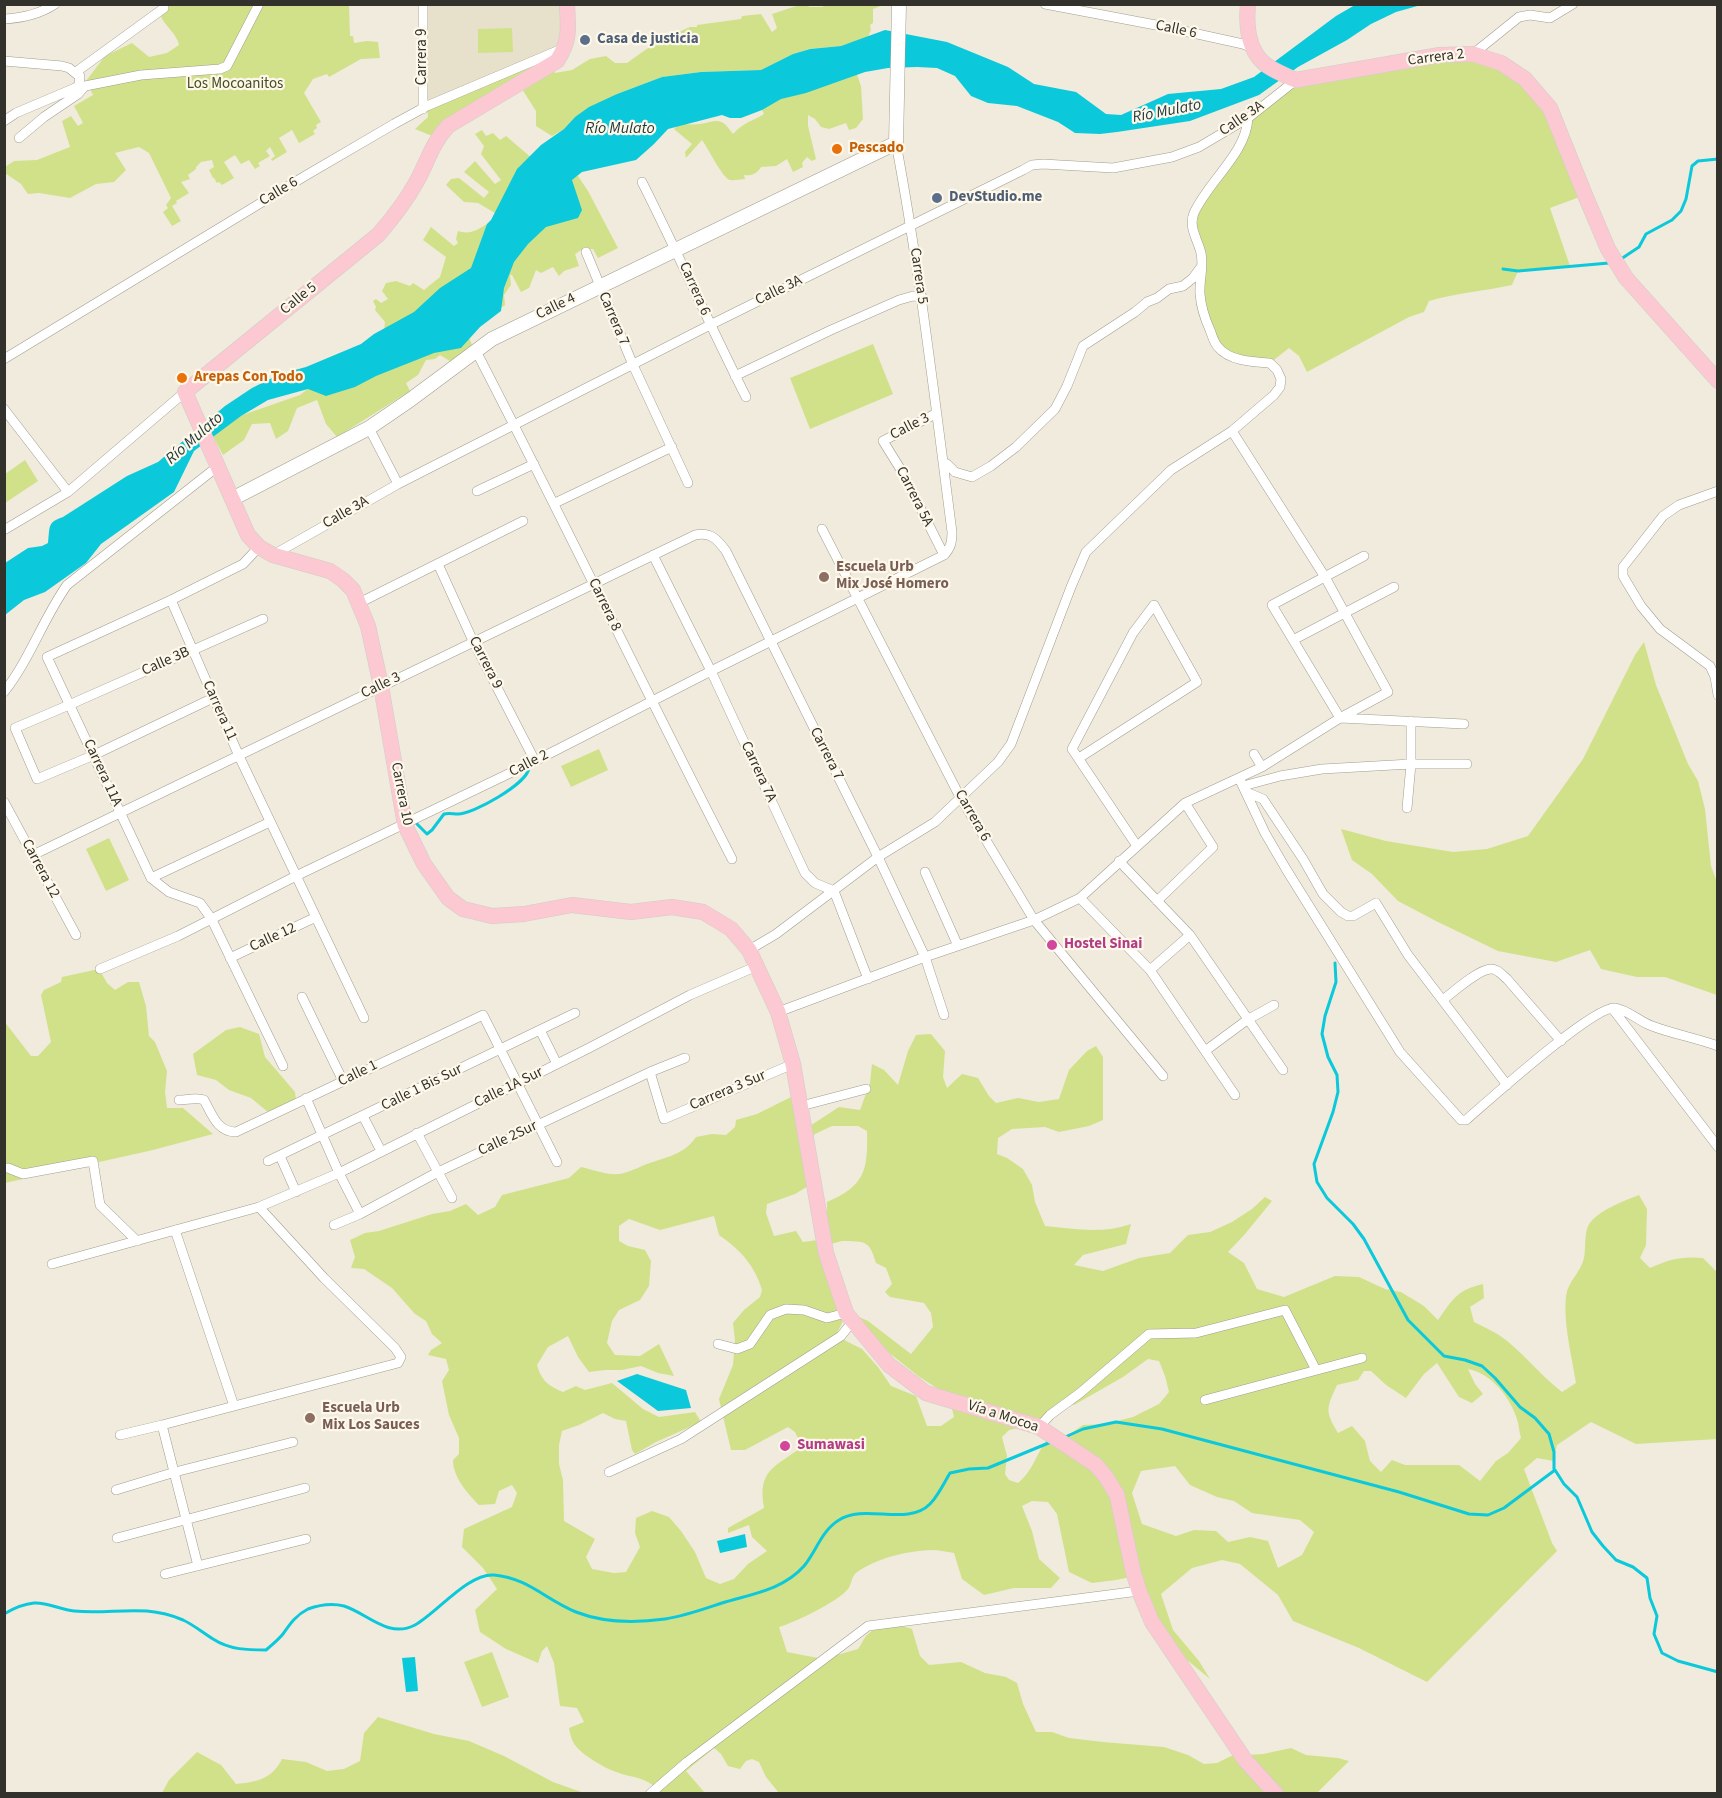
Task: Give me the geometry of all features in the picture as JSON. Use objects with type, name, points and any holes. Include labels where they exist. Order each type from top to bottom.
[{"type":"main road","points":[[566,47],[567,4]]},
{"type":"main road","name":"Carrera 5","points":[[896,143],[899,4]]},
{"type":"main road","points":[[1248,4],[1248,31],[1253,48],[1265,64],[1293,79]]},
{"type":"main road","name":"Calle 5","points":[[185,392],[378,235],[402,207],[437,138],[448,126],[557,61],[566,47]]},
{"type":"main road","name":"Carrera 2","points":[[1293,79],[1440,55],[1473,54],[1501,63],[1525,79],[1550,108],[1608,249],[1626,278],[1718,381]]},
{"type":"main road","name":"Calle 4","points":[[232,499],[369,428],[492,339],[896,143]]},
{"type":"main road","points":[[185,392],[248,535],[266,551]]},
{"type":"main road","name":"Carrera 10","points":[[266,551],[330,571],[353,590],[368,626],[381,686],[405,825],[434,881],[448,898],[463,909],[492,916],[524,914],[572,905],[631,912],[672,907],[703,912],[731,929],[749,950],[778,1012],[793,1064]]},
{"type":"main road","name":"Vía a Mocoa","points":[[793,1064],[826,1253],[849,1317],[889,1365],[926,1393],[1039,1427],[1095,1465],[1106,1477],[1117,1495],[1132,1570],[1152,1622],[1245,1760],[1276,1794]]},
{"type":"street","points":[[4,19],[28,15],[55,4]]},
{"type":"street","points":[[19,138],[44,117],[78,94],[85,86],[141,75],[220,69],[227,66],[259,4]]},
{"type":"street","name":"Carrera 9","points":[[423,4],[423,109]]},
{"type":"street","name":"Calle 6","points":[[1045,4],[1161,26],[1253,48]]},
{"type":"street","points":[[1473,54],[1519,17],[1530,15],[1550,18],[1573,4]]},
{"type":"street","points":[[78,74],[164,8]]},
{"type":"street","name":"Calle 6","points":[[4,359],[305,176],[423,109],[566,47]]},
{"type":"street","points":[[4,61],[69,68],[78,74],[85,86]]},
{"type":"street","points":[[4,120],[15,113],[75,88],[79,85],[78,74]]},
{"type":"street","name":"Calle 3A","points":[[47,657],[171,600],[710,325],[1032,165],[1113,168],[1172,157],[1199,147],[1248,118],[1293,79]]},
{"type":"street","points":[[749,950],[776,934],[878,857],[935,822],[998,762],[1011,744],[1086,552],[1172,471],[1232,431],[1274,395],[1280,387],[1281,379],[1277,370],[1270,363],[1250,362],[1229,355],[1218,347],[1203,309],[1200,293],[1201,253],[1192,225],[1193,216],[1217,176],[1242,143],[1248,118]]},
{"type":"street","name":"Carrera 5","points":[[896,143],[922,297],[952,532],[951,546]]},
{"type":"street","name":"Carrera 6","points":[[642,182],[676,248],[710,325],[746,397]]},
{"type":"street","name":"Carrera 7","points":[[586,252],[633,365],[688,483]]},
{"type":"street","points":[[943,462],[955,472],[972,477],[1017,447],[1055,409],[1083,346],[1147,302],[1169,289],[1183,286],[1193,278],[1202,265]]},
{"type":"street","points":[[735,376],[899,300],[913,296],[922,297]]},
{"type":"street","name":"Carrera 8","points":[[476,351],[555,503],[650,701],[732,859]]},
{"type":"street","name":"Calle 5","points":[[4,530],[68,492],[185,392]]},
{"type":"street","points":[[4,409],[68,492]]},
{"type":"street","name":"Calle 3","points":[[883,441],[937,413]]},
{"type":"street","points":[[369,428],[398,484]]},
{"type":"street","points":[[1232,431],[1325,577],[1388,692],[1340,718],[1262,767],[1243,785]]},
{"type":"street","name":"Carrera 5A","points":[[883,441],[901,470],[944,555]]},
{"type":"street","points":[[555,503],[672,447]]},
{"type":"street","points":[[477,491],[534,464]]},
{"type":"street","points":[[4,692],[15,678],[57,599],[67,585],[217,467]]},
{"type":"street","points":[[1718,491],[1679,505],[1663,516],[1623,567],[1623,576],[1641,606],[1660,629],[1710,666],[1715,677],[1718,695]]},
{"type":"street","points":[[359,603],[523,521]]},
{"type":"street","name":"Carrera 6","points":[[822,529],[856,599],[960,797],[1034,920],[1163,1076]]},
{"type":"street","name":"Calle 3","points":[[33,855],[695,535],[703,533],[711,535],[726,551]]},
{"type":"street","name":"Calle 2","points":[[100,969],[178,936],[296,876],[535,761],[769,641],[944,555],[951,546]]},
{"type":"street","name":"Carrera 7","points":[[726,551],[878,857],[925,957],[944,1015]]},
{"type":"street","name":"Carrera 7A","points":[[653,555],[711,671],[805,873],[815,883],[834,891]]},
{"type":"street","points":[[1340,718],[1272,605],[1364,556]]},
{"type":"street","name":"Carrera 9","points":[[438,564],[473,641],[535,761]]},
{"type":"street","points":[[1293,640],[1394,587]]},
{"type":"street","name":"Carrera 11","points":[[171,600],[239,756],[364,1018]]},
{"type":"street","points":[[1079,758],[1197,682],[1154,605],[1133,633],[1072,749],[1137,846]]},
{"type":"street","name":"Calle 3B","points":[[94,755],[37,778],[15,728],[264,619]]},
{"type":"street","name":"Carrera 11A","points":[[47,657],[151,878],[169,892],[200,903],[211,918]]},
{"type":"street","points":[[94,755],[213,698]]},
{"type":"street","points":[[1340,718],[1464,724]]},
{"type":"street","points":[[1407,808],[1411,764],[1411,721]]},
{"type":"street","points":[[1254,754],[1262,767]]},
{"type":"street","points":[[778,1012],[925,957],[1034,920],[1080,898],[1185,803],[1243,785],[1322,769],[1411,764],[1467,764]]},
{"type":"street","points":[[1243,785],[1263,799],[1323,894],[1341,912],[1353,916],[1376,903],[1408,955],[1507,1085]]},
{"type":"street","points":[[1243,785],[1276,852],[1400,1052],[1461,1120],[1466,1120],[1578,1026],[1605,1010],[1620,1009],[1651,1026],[1717,1046]]},
{"type":"street","name":"Carrera 12","points":[[4,802],[76,935]]},
{"type":"street","points":[[1157,901],[1213,847],[1185,803]]},
{"type":"street","points":[[151,878],[270,822]]},
{"type":"street","points":[[1276,852],[1289,838]]},
{"type":"street","points":[[1119,861],[1190,935],[1283,1070]]},
{"type":"street","points":[[925,872],[958,946]]},
{"type":"street","points":[[834,891],[868,979]]},
{"type":"street","points":[[1080,898],[1150,970],[1235,1095]]},
{"type":"street","name":"Calle 12","points":[[230,958],[316,917]]},
{"type":"street","points":[[211,918],[283,1066]]},
{"type":"street","points":[[1150,970],[1190,935]]},
{"type":"street","name":"Calle 1A Sur","points":[[52,1264],[259,1207],[296,1192],[339,1173],[639,1023],[690,994],[757,966]]},
{"type":"street","points":[[1443,1000],[1483,971],[1497,970],[1561,1041]]},
{"type":"street","points":[[302,997],[343,1081]]},
{"type":"street","points":[[1205,1051],[1247,1020],[1274,1005]]},
{"type":"street","points":[[1612,1008],[1718,1148]]},
{"type":"street","name":"Calle 1 Bis Sur","points":[[268,1161],[575,1012]]},
{"type":"street","name":"Calle 1","points":[[179,1100],[199,1098],[204,1100],[222,1129],[233,1132],[483,1015],[500,1050]]},
{"type":"street","points":[[540,1030],[557,1064]]},
{"type":"street","points":[[500,1050],[557,1162]]},
{"type":"street","name":"Calle 2Sur","points":[[334,1226],[538,1124],[685,1058]]},
{"type":"street","name":"Carrera 3 Sur","points":[[650,1072],[664,1119],[793,1064]]},
{"type":"street","points":[[801,1106],[866,1089]]},
{"type":"street","points":[[306,1098],[360,1214]]},
{"type":"street","points":[[363,1116],[381,1151]]},
{"type":"street","points":[[417,1133],[452,1198]]},
{"type":"street","points":[[280,1156],[296,1192]]},
{"type":"street","points":[[8,1168],[23,1174],[93,1161],[99,1205],[137,1241]]},
{"type":"street","points":[[120,1435],[398,1363],[401,1357],[395,1348],[324,1278],[259,1207]]},
{"type":"street","points":[[176,1230],[234,1406]]},
{"type":"street","points":[[609,1472],[681,1439],[841,1336],[849,1317],[827,1318],[804,1310],[786,1309],[770,1315],[750,1344],[737,1349],[718,1344]]},
{"type":"street","points":[[1039,1427],[1050,1415],[1080,1393],[1149,1334],[1196,1333],[1285,1310],[1316,1370]]},
{"type":"street","points":[[1205,1400],[1362,1358]]},
{"type":"street","points":[[162,1425],[198,1566]]},
{"type":"street","points":[[116,1490],[175,1472],[293,1442]]},
{"type":"street","points":[[117,1538],[305,1488]]},
{"type":"street","points":[[165,1574],[306,1539]]},
{"type":"street","points":[[650,1794],[687,1762],[868,1626],[1139,1591]]},
{"type":"shaded area","points":[[423,5],[567,5],[566,47],[428,106]]},
{"type":"green space","points":[[824,4],[883,5],[873,9],[873,23],[870,25],[871,30],[868,37],[841,46],[809,49],[793,54],[761,70],[701,72],[662,77],[617,94],[575,117],[564,129],[552,136],[536,126],[536,111],[522,89],[553,68],[555,73],[572,70],[590,59],[606,56],[615,63],[627,63],[658,41],[690,27],[697,27],[697,25],[761,14],[772,32],[777,28],[772,14],[799,6],[823,7]]},
{"type":"green space","name":"Los Mocoanitos","points":[[169,5],[349,5],[350,36],[353,36],[354,43],[378,42],[380,58],[361,59],[329,77],[327,74],[313,79],[304,93],[321,122],[313,131],[315,134],[299,143],[292,130],[279,138],[287,152],[272,161],[271,159],[275,156],[270,147],[266,151],[270,156],[258,163],[260,166],[255,169],[249,160],[241,164],[235,155],[224,162],[234,178],[222,185],[217,183],[209,170],[214,167],[212,160],[201,162],[188,175],[190,179],[181,182],[189,193],[172,206],[181,221],[172,226],[163,212],[168,208],[166,205],[171,198],[149,153],[139,147],[115,153],[126,170],[114,182],[96,184],[70,198],[39,193],[28,194],[21,184],[5,173],[5,167],[14,161],[37,160],[70,147],[62,121],[71,116],[78,126],[83,123],[74,106],[93,95],[86,81],[105,56],[132,43],[149,57],[167,53],[179,45],[176,37],[161,17]]},
{"type":"green space","points":[[512,28],[513,52],[478,53],[478,29]]},
{"type":"green space","points":[[566,47],[437,138],[415,129],[428,117],[427,106]]},
{"type":"green space","points":[[1440,55],[1501,63],[1550,108],[1585,195],[1550,208],[1570,266],[1518,271],[1512,285],[1429,301],[1424,312],[1409,317],[1307,372],[1299,356],[1289,348],[1270,363],[1250,362],[1218,347],[1203,309],[1202,265],[1193,216],[1242,143],[1248,118],[1296,80]]},
{"type":"green space","points":[[854,66],[861,86],[863,119],[856,128],[849,130],[846,123],[829,129],[821,127],[815,119],[808,115],[808,126],[816,159],[812,161],[807,157],[802,163],[803,167],[793,172],[787,159],[776,166],[761,167],[754,174],[744,175],[745,179],[730,180],[720,169],[702,140],[686,158],[685,152],[692,144],[674,129],[679,124],[719,121],[733,134],[764,114],[759,104]]},
{"type":"green space","points":[[482,130],[486,136],[493,133],[500,140],[506,136],[540,165],[500,216],[478,203],[464,202],[446,185],[451,179],[459,178],[484,198],[489,192],[464,172],[475,161],[495,184],[501,180],[481,154],[484,146],[475,134]]},
{"type":"green space","points":[[576,173],[618,248],[598,258],[593,249],[583,249],[575,254],[579,266],[564,271],[559,276],[553,267],[541,273],[536,270],[529,288],[521,292],[510,275],[511,285],[504,295],[505,305],[466,331],[473,347],[453,363],[440,355],[435,359],[426,360],[418,375],[406,383],[410,391],[337,437],[326,424],[317,400],[297,408],[288,431],[276,439],[270,423],[252,424],[244,440],[223,455],[208,427],[300,395],[332,370],[416,340]]},
{"type":"green space","points":[[487,224],[493,232],[465,304],[384,331],[385,322],[375,310],[373,301],[376,299],[381,303],[388,299],[382,291],[386,283],[396,281],[410,286],[413,283],[424,290],[440,277],[446,257],[423,240],[431,227],[454,246],[458,243],[456,239],[458,231],[470,232]]},
{"type":"green space","points":[[873,344],[893,394],[810,429],[790,378]]},
{"type":"green space","points":[[25,460],[38,481],[5,503],[5,474]]},
{"type":"green space","points":[[1644,642],[1656,685],[1688,764],[1698,781],[1705,809],[1711,866],[1717,882],[1717,995],[1665,977],[1637,977],[1601,969],[1590,950],[1556,962],[1498,951],[1398,901],[1372,874],[1352,860],[1341,829],[1386,841],[1453,852],[1487,849],[1528,836],[1583,759],[1635,655]]},
{"type":"green space","points":[[599,749],[608,770],[571,787],[561,766]]},
{"type":"green space","points":[[109,838],[129,880],[106,891],[86,849]]},
{"type":"green space","points":[[99,969],[107,983],[115,990],[128,982],[139,982],[146,1006],[149,1036],[155,1042],[167,1071],[165,1092],[167,1108],[183,1108],[213,1134],[153,1150],[5,1183],[4,1021],[31,1056],[38,1056],[51,1042],[41,995],[44,990],[61,982],[62,977]]},
{"type":"green space","points":[[240,1027],[259,1034],[265,1057],[295,1092],[296,1100],[268,1112],[251,1098],[229,1090],[216,1080],[197,1075],[193,1054],[226,1030]]},
{"type":"green space","points":[[931,1034],[945,1051],[943,1077],[947,1088],[962,1074],[978,1078],[996,1103],[1018,1098],[1039,1102],[1059,1099],[1069,1070],[1087,1051],[1096,1046],[1103,1057],[1103,1120],[1089,1126],[1059,1132],[1045,1127],[1012,1129],[998,1138],[997,1154],[1023,1169],[1032,1185],[1035,1202],[1045,1226],[1099,1230],[1131,1224],[1126,1244],[1083,1255],[1074,1265],[1103,1271],[1139,1258],[1170,1253],[1188,1235],[1210,1232],[1232,1222],[1265,1197],[1272,1201],[1228,1252],[1244,1263],[1257,1289],[1284,1297],[1335,1276],[1359,1277],[1385,1289],[1401,1292],[1424,1306],[1438,1320],[1461,1292],[1483,1284],[1484,1298],[1470,1307],[1474,1322],[1507,1341],[1562,1392],[1576,1383],[1565,1306],[1569,1286],[1585,1254],[1588,1226],[1604,1211],[1639,1195],[1647,1209],[1646,1245],[1640,1258],[1650,1268],[1676,1259],[1695,1257],[1703,1258],[1717,1272],[1717,1439],[1636,1444],[1591,1422],[1557,1445],[1553,1461],[1537,1458],[1524,1469],[1557,1551],[1427,1682],[1359,1648],[1293,1621],[1278,1595],[1240,1564],[1222,1560],[1192,1568],[1161,1594],[1173,1630],[1199,1661],[1210,1679],[1180,1654],[1149,1605],[1140,1575],[1092,1583],[1069,1572],[1057,1514],[1048,1502],[1032,1501],[1022,1506],[1032,1531],[1039,1559],[1060,1578],[1051,1588],[1014,1588],[984,1595],[962,1579],[954,1553],[931,1550],[912,1552],[882,1559],[864,1568],[854,1575],[848,1589],[836,1599],[779,1627],[787,1652],[823,1659],[858,1649],[866,1636],[876,1629],[900,1626],[912,1629],[920,1656],[929,1665],[961,1662],[985,1673],[1006,1677],[1017,1683],[1023,1704],[1036,1732],[1052,1732],[1069,1738],[1103,1742],[1164,1747],[1188,1755],[1204,1764],[1217,1763],[1231,1756],[1263,1754],[1291,1748],[1306,1755],[1349,1761],[1317,1793],[779,1793],[766,1777],[759,1762],[752,1759],[746,1761],[740,1769],[728,1766],[721,1754],[714,1748],[686,1771],[705,1793],[659,1793],[647,1781],[607,1768],[587,1756],[573,1742],[569,1728],[584,1722],[577,1708],[560,1706],[554,1663],[547,1646],[542,1651],[538,1663],[506,1649],[480,1632],[475,1610],[497,1589],[483,1568],[462,1547],[464,1529],[512,1507],[517,1493],[512,1485],[499,1491],[495,1504],[479,1505],[461,1484],[455,1473],[453,1460],[459,1454],[459,1438],[449,1415],[442,1381],[449,1370],[446,1359],[428,1355],[431,1350],[442,1343],[432,1334],[426,1321],[415,1314],[392,1288],[364,1269],[351,1268],[355,1257],[350,1240],[365,1233],[450,1211],[466,1204],[478,1215],[495,1207],[502,1195],[569,1178],[581,1167],[609,1174],[628,1172],[672,1156],[696,1137],[712,1134],[726,1135],[735,1127],[736,1120],[757,1114],[793,1096],[799,1133],[839,1107],[860,1110],[870,1083],[872,1064],[884,1070],[898,1085],[908,1051],[916,1035]],"holes":[[[832,1126],[858,1126],[867,1131],[867,1156],[862,1175],[849,1190],[827,1202],[830,1231],[818,1240],[803,1242],[796,1231],[774,1236],[766,1213],[767,1204],[795,1194],[810,1185],[804,1147],[815,1134]],[[714,1216],[719,1235],[746,1259],[762,1290],[760,1297],[733,1323],[735,1340],[733,1365],[719,1399],[731,1450],[745,1450],[788,1427],[795,1432],[802,1447],[776,1465],[766,1477],[763,1485],[764,1508],[728,1528],[728,1533],[749,1525],[752,1537],[767,1551],[748,1564],[734,1579],[720,1584],[706,1578],[695,1552],[669,1517],[652,1511],[636,1518],[635,1533],[640,1547],[626,1572],[614,1573],[592,1569],[586,1557],[595,1539],[564,1521],[563,1480],[559,1464],[562,1431],[603,1413],[626,1421],[632,1450],[635,1454],[701,1422],[695,1412],[659,1417],[643,1409],[612,1383],[585,1390],[576,1386],[563,1392],[546,1382],[537,1365],[548,1347],[568,1336],[578,1357],[589,1372],[641,1366],[674,1376],[659,1344],[640,1356],[615,1355],[607,1343],[612,1321],[619,1310],[640,1300],[649,1286],[651,1261],[645,1250],[619,1241],[619,1226],[629,1219],[660,1230]],[[842,1241],[861,1242],[871,1250],[876,1263],[886,1268],[892,1284],[885,1292],[890,1297],[924,1303],[931,1313],[933,1327],[911,1354],[868,1321],[857,1316],[878,1344],[918,1376],[949,1396],[954,1417],[941,1426],[927,1426],[916,1396],[891,1386],[862,1349],[846,1341],[837,1333],[843,1321],[842,1301],[830,1288],[820,1247]],[[1148,1359],[1159,1361],[1169,1392],[1159,1404],[1133,1417],[1105,1424],[1083,1425],[1067,1436],[1046,1441],[1023,1479],[1018,1483],[1009,1480],[1005,1474],[1007,1456],[1002,1437],[1009,1430],[1038,1420],[1064,1403],[1074,1405],[1123,1377]],[[1437,1363],[1459,1397],[1472,1403],[1483,1394],[1468,1369],[1476,1371],[1492,1381],[1510,1402],[1521,1438],[1508,1453],[1496,1461],[1480,1481],[1459,1465],[1405,1465],[1392,1460],[1381,1472],[1370,1461],[1365,1441],[1352,1426],[1338,1433],[1328,1410],[1337,1385],[1358,1380],[1364,1371],[1371,1371],[1386,1385],[1406,1398],[1424,1374]],[[1175,1466],[1190,1485],[1217,1497],[1234,1501],[1252,1513],[1300,1520],[1314,1532],[1302,1555],[1278,1568],[1268,1541],[1250,1537],[1228,1542],[1216,1531],[1194,1530],[1176,1536],[1142,1524],[1132,1493],[1141,1471]]]},
{"type":"green space","points":[[492,1652],[509,1697],[482,1707],[464,1662]]},
{"type":"green space","points":[[378,1717],[434,1734],[469,1741],[504,1756],[553,1782],[584,1793],[162,1793],[169,1780],[197,1752],[221,1765],[236,1784],[251,1782],[269,1775],[282,1759],[306,1762],[327,1771],[344,1769],[360,1761],[364,1733]]},
{"type":"water","name":"Río Mulato","points":[[1355,5],[1421,5],[1396,12],[1371,24],[1298,67],[1259,95],[1190,121],[1100,134],[1075,133],[1058,122],[1017,106],[988,103],[971,96],[955,76],[937,68],[917,67],[865,72],[806,93],[781,99],[741,118],[722,115],[668,129],[636,160],[582,172],[572,180],[582,210],[578,218],[546,227],[528,244],[514,262],[504,288],[501,311],[480,327],[461,348],[434,353],[376,376],[355,387],[326,396],[308,389],[268,400],[241,416],[194,451],[174,492],[101,544],[86,563],[45,592],[24,600],[5,615],[5,563],[28,548],[48,543],[50,526],[54,521],[127,476],[158,462],[225,406],[252,388],[280,374],[306,367],[361,344],[374,334],[414,312],[440,288],[471,268],[487,224],[517,169],[541,145],[564,129],[575,117],[589,107],[617,94],[662,77],[701,72],[761,70],[793,54],[810,49],[841,46],[885,30],[947,42],[1008,67],[1034,84],[1076,92],[1106,114],[1121,115],[1168,94],[1221,89],[1254,77],[1336,16]]},
{"type":"water","points":[[637,1374],[686,1390],[691,1408],[658,1411],[617,1381]]},
{"type":"water","points":[[745,1534],[747,1547],[720,1553],[717,1541]]},
{"type":"water","points":[[415,1657],[418,1691],[406,1692],[402,1658]]},
{"type":"waterway","points":[[1621,259],[1639,247],[1646,234],[1672,220],[1681,211],[1686,199],[1692,166],[1698,161],[1718,159]]},
{"type":"waterway","points":[[1503,269],[1518,271],[1609,263]]},
{"type":"waterway","points":[[417,824],[427,834],[444,814],[465,813],[487,804],[510,790],[526,775],[529,768]]},
{"type":"waterway","points":[[1335,963],[1336,982],[1322,1034],[1328,1057],[1337,1075],[1338,1092],[1314,1164],[1317,1182],[1327,1198],[1353,1224],[1364,1239],[1408,1320],[1444,1356],[1482,1366],[1549,1434],[1554,1452],[1554,1469]]},
{"type":"waterway","points":[[1063,1438],[1083,1429],[1116,1422],[1162,1429],[1399,1492],[1469,1514],[1488,1515],[1504,1508],[1555,1470],[1564,1484],[1577,1497],[1592,1532],[1603,1546],[1616,1560],[1633,1567],[1647,1578],[1650,1598],[1657,1616],[1654,1634],[1662,1653],[1678,1661],[1718,1672]]},
{"type":"waterway","points":[[4,1614],[26,1604],[34,1603],[74,1611],[155,1612],[183,1620],[226,1645],[266,1650],[297,1617],[312,1608],[330,1605],[344,1606],[387,1627],[405,1628],[424,1619],[474,1580],[494,1575],[517,1580],[565,1607],[587,1616],[620,1621],[665,1619],[755,1594],[786,1581],[804,1566],[828,1530],[849,1515],[898,1515],[921,1511],[933,1501],[950,1473],[988,1468],[1051,1442]]},
{"type":"place","name":"Casa de justicia","points":[[585,40]]},
{"type":"place","name":"Pescado","points":[[837,149]]},
{"type":"place","name":"DevStudio.me","points":[[937,198]]},
{"type":"place","name":"Arepas Con Todo","points":[[182,378]]},
{"type":"place","name":"Escuela Urb Mix José Homero","points":[[824,577]]},
{"type":"place","name":"Hostel Sinai","points":[[1052,945]]},
{"type":"place","name":"Escuela Urb Mix Los Sauces","points":[[310,1418]]},
{"type":"place","name":"Sumawasi","points":[[785,1446]]}]
